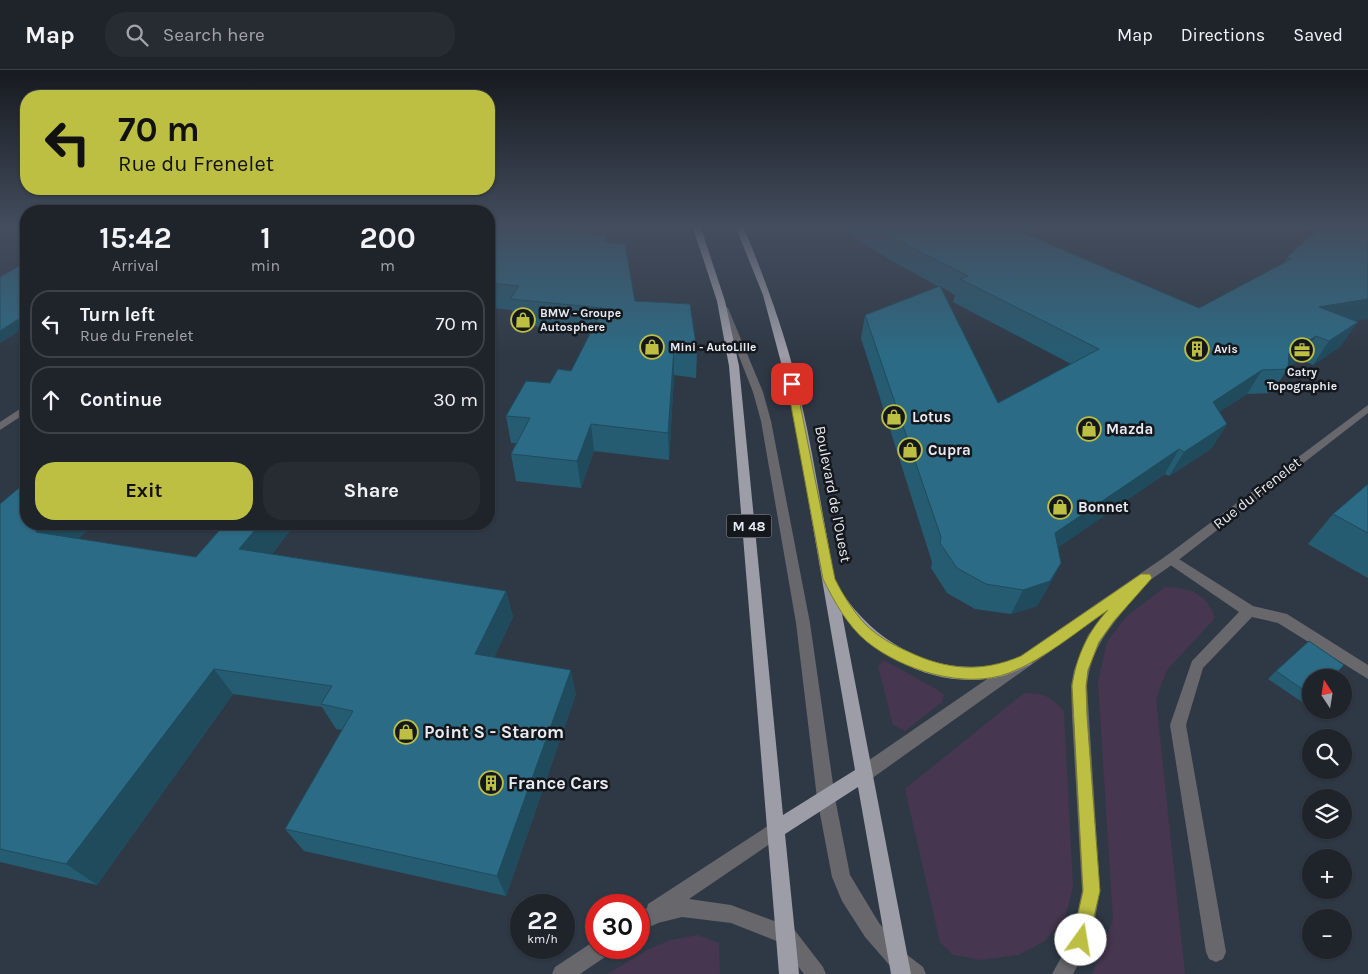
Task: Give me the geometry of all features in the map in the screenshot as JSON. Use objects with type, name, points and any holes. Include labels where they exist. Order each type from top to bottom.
[{"type":"main road","name":"M 48","points":[[711,270],[721,301],[734,366],[789,974]]},
{"type":"main road","name":"Boulevard de l'Ouest","points":[[757,270],[767,295],[788,367],[900,967]]},
{"type":"main road","points":[[829,579],[849,614],[871,638],[928,668],[966,674],[1004,669],[1026,660]]},
{"type":"main road","points":[[777,830],[864,773]]},
{"type":"street","points":[[721,301],[758,392],[766,421],[803,623],[826,798],[841,877],[849,894],[872,930],[900,967],[916,974]]},
{"type":"street","name":"Rue du Frenelet","points":[[864,773],[1171,560],[1368,408]]},
{"type":"street","points":[[0,428],[20,413]]},
{"type":"street","points":[[1171,560],[1249,611],[1282,618],[1368,673]]},
{"type":"street","name":"Rue du Frenelet","points":[[1062,970],[1081,940],[1091,891],[1080,716],[1079,686],[1081,670],[1093,639],[1109,618],[1146,578]]},
{"type":"street","points":[[1216,952],[1178,724],[1197,665],[1249,611]]},
{"type":"street","points":[[650,915],[777,830]]},
{"type":"street","points":[[650,916],[682,908],[703,909],[731,914],[786,935],[816,974]]},
{"type":"street","points":[[562,974],[585,959]]},
{"type":"shaded area","points":[[0,270],[20,270],[20,530],[495,530],[495,270],[1368,270],[1368,974],[0,974]]},
{"type":"shaded area","points":[[1165,587],[1190,591],[1202,597],[1212,610],[1215,618],[1167,670],[1156,699],[1185,974],[1092,974],[1113,920],[1098,682],[1107,642],[1126,617]]},
{"type":"shaded area","points":[[884,660],[944,695],[942,702],[905,731],[893,725],[878,666]]},
{"type":"shaded area","points":[[1024,693],[1046,696],[1064,711],[1073,888],[1065,917],[1045,941],[1018,955],[981,960],[953,955],[940,942],[905,789]]},
{"type":"shaded area","points":[[698,935],[719,943],[720,974],[608,974],[632,959],[650,959],[650,949],[670,940]]},
{"type":"building","points":[[12,270],[20,270],[20,320],[17,320],[0,331],[0,277]]},
{"type":"building","points":[[495,270],[630,270],[635,301],[690,304],[697,351],[674,349],[668,433],[591,424],[577,461],[511,454],[530,418],[506,416],[526,381],[550,383],[558,369],[571,371],[603,308],[510,299],[519,286],[495,284]]},
{"type":"building","points":[[957,270],[1110,270],[1199,308],[1270,270],[1368,270],[1368,299],[1319,307],[1358,322],[1329,341],[1316,336],[1289,353],[1288,369],[1262,370],[1213,402],[1227,424],[1184,452],[1179,449],[1055,533],[1061,563],[1050,581],[1023,590],[986,584],[957,568],[940,543],[941,537],[865,315],[940,286],[998,403],[1099,349],[960,279],[968,276]]},
{"type":"building","points":[[1368,484],[1368,533],[1333,514]]},
{"type":"building","points":[[20,487],[20,530],[38,530],[36,532],[196,557],[220,530],[255,530],[239,549],[506,591],[475,654],[571,670],[497,876],[285,829],[353,711],[321,704],[332,686],[214,669],[66,864],[0,849],[0,504]]},
{"type":"building","points":[[1309,641],[1344,665],[1340,669],[1302,669],[1302,689],[1276,671]]},
{"type":"place","name":"BMW - Groupe Autosphere","points":[[523,320]]},
{"type":"place","name":"Mini - AutoLille","points":[[652,347]]},
{"type":"place","name":"Avis","points":[[1197,349]]},
{"type":"place","name":"Catry Topographie","points":[[1302,350]]},
{"type":"place","name":"Lotus","points":[[894,417]]},
{"type":"place","name":"Mazda","points":[[1089,429]]},
{"type":"place","name":"Cupra","points":[[910,450]]},
{"type":"place","name":"Bonnet","points":[[1060,507]]},
{"type":"place","name":"Point S - Starom","points":[[406,732]]},
{"type":"place","name":"France Cars","points":[[491,783]]},
{"type":"route","points":[[792,384],[829,579],[839,599],[860,627],[871,638],[889,649],[928,668],[949,672],[966,674],[1004,669],[1026,660],[1146,578],[1126,598],[1093,639],[1081,670],[1079,686],[1080,716],[1091,891],[1081,940]]}]
